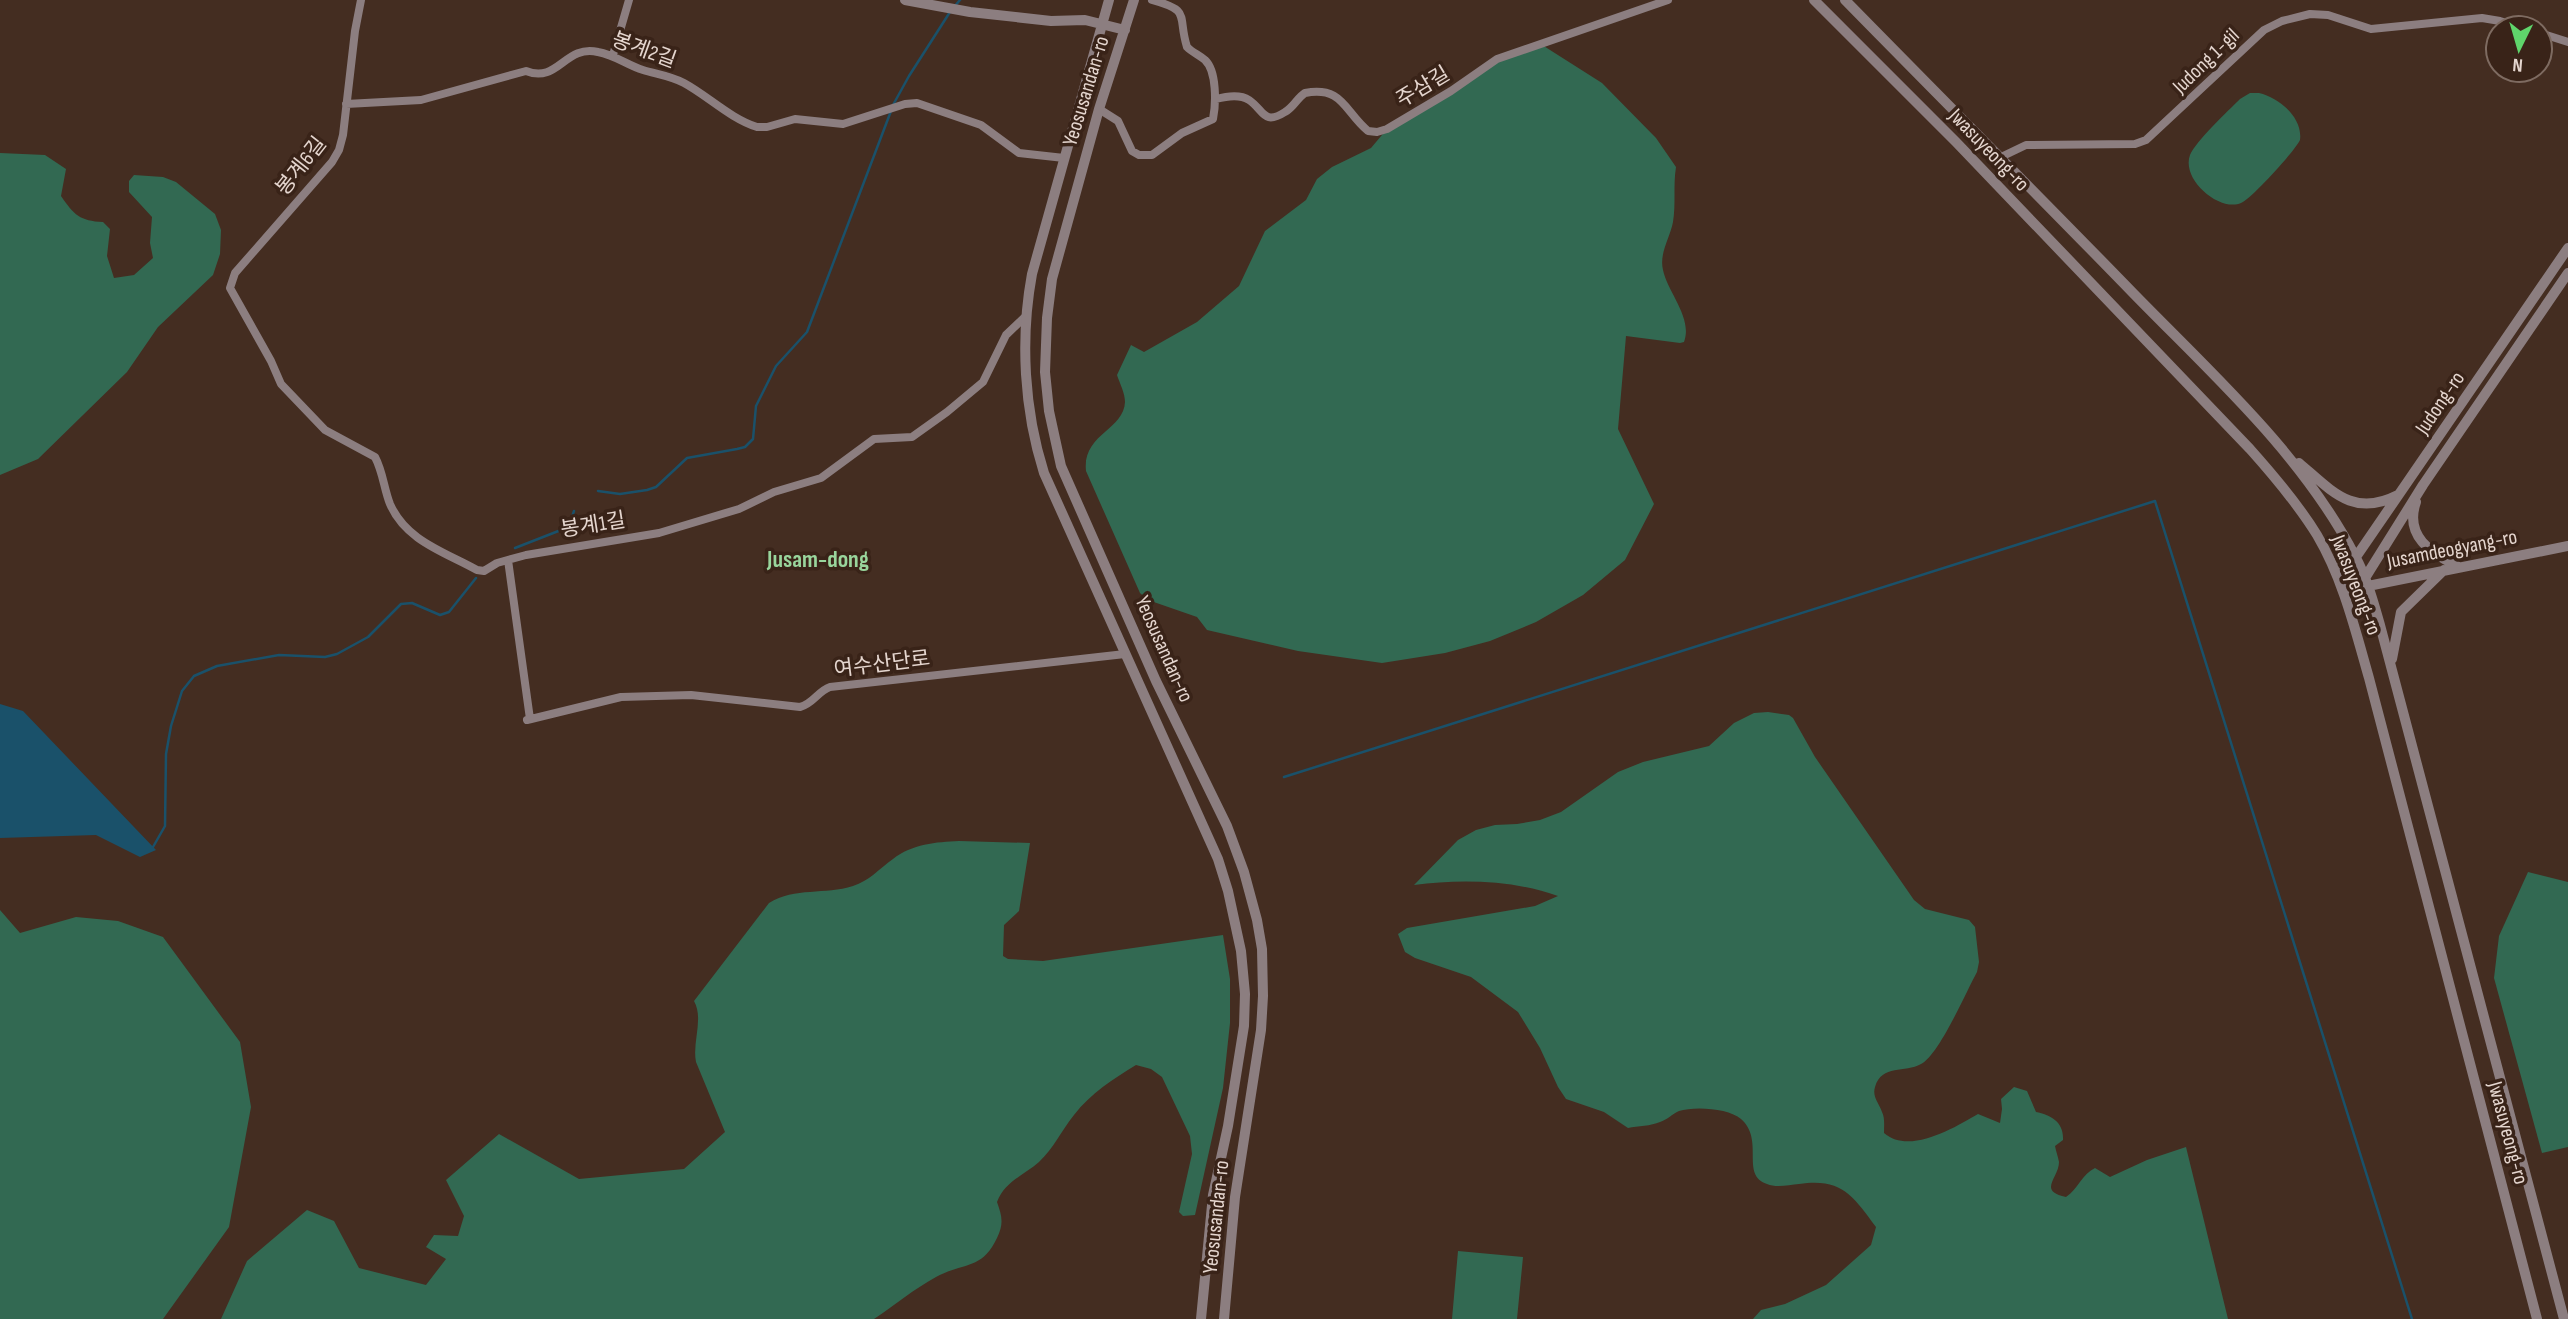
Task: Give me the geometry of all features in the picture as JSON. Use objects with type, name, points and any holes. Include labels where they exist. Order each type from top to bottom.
[{"type":"street","name":"봉계6길","points":[[232,292],[230,283],[235,273],[336,156],[341,144],[355,31],[362,0]]},
{"type":"street","points":[[613,55],[629,0]]},
{"type":"street","points":[[905,0],[970,12],[1051,21],[1085,20],[1125,30]]},
{"type":"street","name":"Yeosusandan-ro","points":[[1108,0],[1032,274],[1026,316],[1025,351],[1028,394],[1040,461],[1218,859],[1241,951],[1245,994],[1244,1026],[1228,1126],[1213,1195],[1200,1319]]},
{"type":"street","name":"Yeosusandan-ro","points":[[1134,0],[1099,109],[1052,279],[1046,318],[1046,387],[1061,466],[1156,681],[1232,838],[1250,890],[1259,929],[1264,996],[1261,1030],[1236,1197],[1224,1319]]},
{"type":"street","points":[[1099,109],[1118,121],[1133,152],[1149,155],[1182,133],[1211,122],[1216,99],[1208,63],[1185,44],[1184,27],[1178,10],[1152,0]]},
{"type":"street","name":"주삼길","points":[[1216,99],[1241,96],[1252,102],[1264,117],[1269,118],[1287,111],[1305,93],[1326,92],[1338,97],[1368,131],[1382,131],[1451,91],[1497,59],[1668,0]]},
{"type":"street","name":"Jwasuyeong-ro","points":[[1814,0],[1956,142],[2250,449],[2305,516],[2335,571],[2370,678],[2537,1319]]},
{"type":"street","name":"Jwasuyeong-ro","points":[[1844,0],[2001,157],[2283,450],[2328,510],[2356,557],[2367,582],[2391,668],[2564,1319]]},
{"type":"street","name":"Judong 1-gil","points":[[2001,157],[2026,145],[2135,144],[2146,140],[2264,30],[2278,22],[2322,14],[2371,29],[2484,19]]},
{"type":"street","name":"봉계2길","points":[[346,104],[421,100],[526,71],[544,74],[581,50],[613,55],[641,69],[685,83],[757,127],[795,119],[843,124],[905,104],[917,103],[975,123],[996,134],[1020,153],[1064,158]]},
{"type":"street","name":"Judong-ro","points":[[2335,571],[2356,557],[2568,248]]},
{"type":"street","name":"Judong-ro","points":[[2343,592],[2367,582],[2423,485],[2568,273]]},
{"type":"street","name":"봉계1길","points":[[232,292],[281,384],[326,430],[375,457],[392,509],[408,530],[422,542],[480,571],[572,545],[659,533],[738,509],[774,492],[816,481],[874,439],[912,437],[983,382],[1003,339],[1026,316]]},
{"type":"street","points":[[1026,316],[1046,318]]},
{"type":"street","points":[[2283,450],[2334,493],[2348,501],[2372,504],[2402,493]]},
{"type":"street","points":[[2423,485],[2413,511],[2416,533],[2428,550],[2458,566]]},
{"type":"street","name":"Jusamdeogyang-ro","points":[[2367,582],[2568,546]]},
{"type":"street","name":"여수산단로","points":[[508,561],[528,719],[621,698],[644,696],[691,695],[800,707],[807,705],[822,690],[830,687],[1125,654]]},
{"type":"street","points":[[2391,668],[2401,612],[2444,569]]},
{"type":"green space","points":[[1539,43],[1602,83],[1656,138],[1676,167],[1673,222],[1662,264],[1683,315],[1686,333],[1684,342],[1680,343],[1626,336],[1618,429],[1654,504],[1625,560],[1583,595],[1536,622],[1490,641],[1445,653],[1382,663],[1298,651],[1207,630],[1197,617],[1148,600],[1140,593],[1086,471],[1086,459],[1090,449],[1123,411],[1125,399],[1117,375],[1131,345],[1144,352],[1197,322],[1239,286],[1265,231],[1306,200],[1317,179],[1332,167],[1371,148],[1387,129],[1497,59]]},
{"type":"green space","points":[[2250,93],[2259,93],[2275,99],[2288,110],[2298,124],[2300,140],[2246,200],[2232,205],[2222,203],[2196,183],[2191,174],[2190,155],[2205,134],[2240,99]]},
{"type":"green space","points":[[0,153],[45,155],[66,169],[61,196],[66,203],[78,216],[103,222],[110,229],[107,256],[114,278],[134,275],[153,258],[150,243],[152,217],[129,192],[129,181],[134,175],[163,177],[176,182],[215,214],[221,230],[220,254],[213,275],[158,327],[127,372],[38,459],[0,475]]},
{"type":"green space","points":[[1768,712],[1793,718],[1815,757],[1914,900],[1925,909],[1969,920],[1975,927],[1979,962],[1977,972],[1936,1049],[1921,1064],[1888,1072],[1878,1080],[1874,1091],[1884,1117],[1884,1133],[1894,1139],[1918,1140],[1944,1132],[1978,1114],[2000,1123],[2001,1099],[2014,1087],[2027,1091],[2036,1112],[2051,1117],[2061,1128],[2063,1140],[2055,1146],[2059,1162],[2051,1188],[2066,1197],[2095,1168],[2110,1177],[2147,1160],[2186,1147],[2228,1319],[1753,1319],[1761,1310],[1785,1304],[1826,1285],[1871,1245],[1876,1227],[1860,1206],[1845,1191],[1826,1184],[1774,1186],[1759,1179],[1753,1165],[1753,1146],[1748,1127],[1736,1115],[1728,1112],[1702,1108],[1685,1109],[1656,1123],[1628,1128],[1604,1112],[1566,1099],[1518,1012],[1471,977],[1405,952],[1398,934],[1407,928],[1535,906],[1558,896],[1487,882],[1414,885],[1458,840],[1476,830],[1540,820],[1561,812],[1618,772],[1643,762],[1709,746],[1734,723],[1754,713]]},
{"type":"green space","points":[[933,843],[1030,843],[1019,911],[1004,925],[1003,956],[1008,959],[1043,961],[1223,935],[1230,979],[1230,1023],[1223,1088],[1195,1215],[1183,1216],[1179,1212],[1192,1154],[1190,1136],[1162,1077],[1151,1069],[1136,1065],[1095,1093],[1069,1121],[1044,1157],[1015,1179],[1000,1195],[997,1202],[1001,1228],[985,1255],[971,1264],[936,1277],[874,1319],[221,1319],[247,1261],[307,1210],[334,1221],[359,1268],[426,1285],[446,1259],[426,1247],[434,1235],[458,1236],[464,1216],[446,1180],[499,1134],[579,1179],[684,1169],[725,1132],[696,1062],[698,1015],[694,1001],[769,903],[789,895],[853,886],[908,850]]},
{"type":"green space","points":[[2528,872],[2568,882],[2568,1147],[2542,1153],[2494,978],[2499,936]]},
{"type":"green space","points":[[0,910],[20,933],[76,917],[118,921],[163,937],[240,1042],[251,1107],[229,1227],[163,1319],[0,1319]]},
{"type":"green space","points":[[1458,1251],[1523,1257],[1517,1319],[1452,1319]]},
{"type":"water","points":[[0,704],[23,711],[156,850],[140,857],[96,835],[0,838]]},
{"type":"waterway","points":[[954,7],[960,0]]},
{"type":"waterway","points":[[893,105],[950,12]]},
{"type":"waterway","points":[[598,491],[620,494],[656,487],[687,458],[745,447],[753,439],[756,406],[776,366],[807,332],[891,111]]},
{"type":"waterway","points":[[1284,777],[2155,501],[2412,1319]]},
{"type":"waterway","points":[[515,548],[561,530],[571,520],[574,511]]},
{"type":"waterway","points":[[153,847],[165,826],[166,754],[171,726],[182,691],[194,676],[217,666],[279,655],[325,657],[337,654],[368,637],[401,604],[412,603],[440,615],[449,612],[476,578]]},
{"type":"district","name":"Jusam-dong","points":[[818,559]]}]
